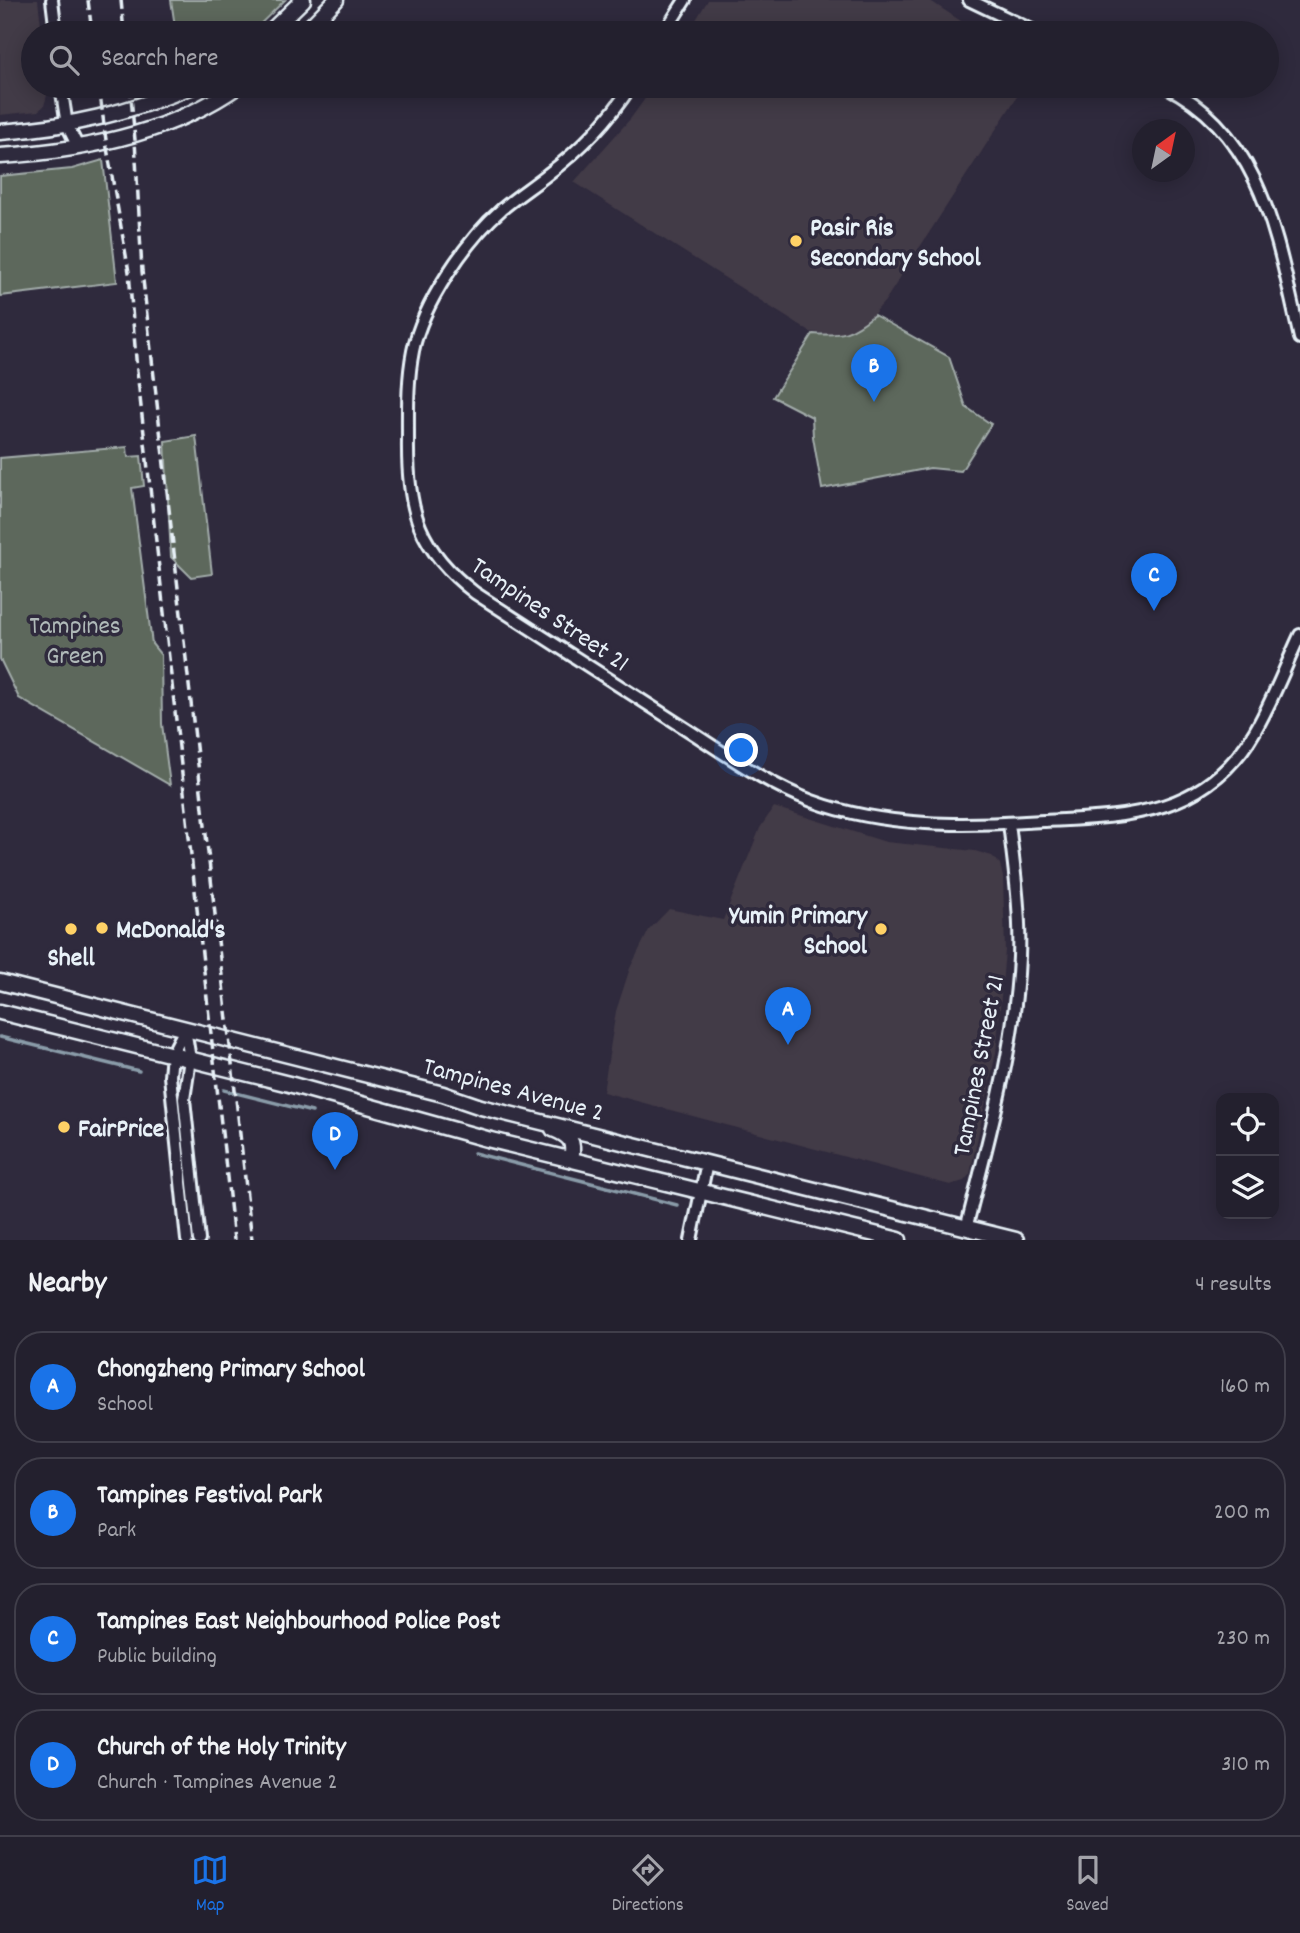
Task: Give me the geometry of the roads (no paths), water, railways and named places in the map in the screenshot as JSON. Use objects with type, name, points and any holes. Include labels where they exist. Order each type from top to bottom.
[{"type":"main road","points":[[281,21],[303,0]]},
{"type":"main road","points":[[316,21],[336,0]]},
{"type":"main road","points":[[0,132],[67,125],[107,117],[163,98]]},
{"type":"main road","points":[[0,156],[41,153],[123,137],[192,113],[221,98]]},
{"type":"main road","name":"Tampines Avenue 2","points":[[0,982],[443,1094],[530,1119],[1016,1240]]},
{"type":"main road","name":"Tampines Avenue 2","points":[[0,1012],[172,1054],[570,1159],[899,1240]]},
{"type":"main road","points":[[530,1119],[567,1137],[574,1147],[570,1159]]},
{"type":"street","points":[[52,0],[55,21]]},
{"type":"street","points":[[672,21],[685,0]]},
{"type":"street","points":[[969,0],[1013,21]]},
{"type":"street","points":[[63,98],[67,125],[78,147]]},
{"type":"street","name":"Tampines Street 21","points":[[622,98],[586,143],[486,224],[449,275],[416,337],[410,369],[408,466],[412,505],[423,534],[442,564],[475,593],[759,777],[813,802],[867,816],[925,823],[1009,823],[1129,816],[1175,803],[1193,793],[1230,763],[1254,734],[1300,635]]},
{"type":"street","points":[[1184,98],[1214,120],[1238,147],[1247,162],[1272,225],[1300,338]]},
{"type":"street","name":"Tampines Street 21","points":[[966,1229],[1002,1076],[1016,1000],[1019,954],[1017,896],[1009,823]]},
{"type":"street","points":[[185,1029],[172,1054],[170,1076],[187,1240]]},
{"type":"street","points":[[185,1029],[190,1059],[184,1099],[200,1240]]},
{"type":"street","points":[[691,1240],[707,1163]]},
{"type":"waterway","points":[[0,1037],[139,1071]]},
{"type":"waterway","points":[[224,1090],[312,1112]]},
{"type":"waterway","points":[[474,1153],[677,1205]]},
{"type":"railway","points":[[88,0],[91,21]]},
{"type":"railway","points":[[121,0],[123,21]]},
{"type":"railway","points":[[101,98],[129,272],[137,371],[234,1240]]},
{"type":"railway","points":[[131,98],[142,271],[252,1240]]},
{"type":"place","name":"Pasir Ris Secondary School","points":[[796,241]]},
{"type":"place","name":"Tampines Festival Park","points":[[874,402]]},
{"type":"place","name":"Tampines East Neighbourhood Police Post","points":[[1154,611]]},
{"type":"place","name":"McDonald's","points":[[102,928]]},
{"type":"place","name":"Shell","points":[[71,929]]},
{"type":"place","name":"Yumin Primary School","points":[[881,929]]},
{"type":"place","name":"Chongzheng Primary School","points":[[788,1045]]},
{"type":"place","name":"FairPrice","points":[[64,1127]]},
{"type":"place","name":"Church of the Holy Trinity","points":[[335,1170]]},
{"type":"park label","name":"Tampines Green","points":[[75,639]]}]
